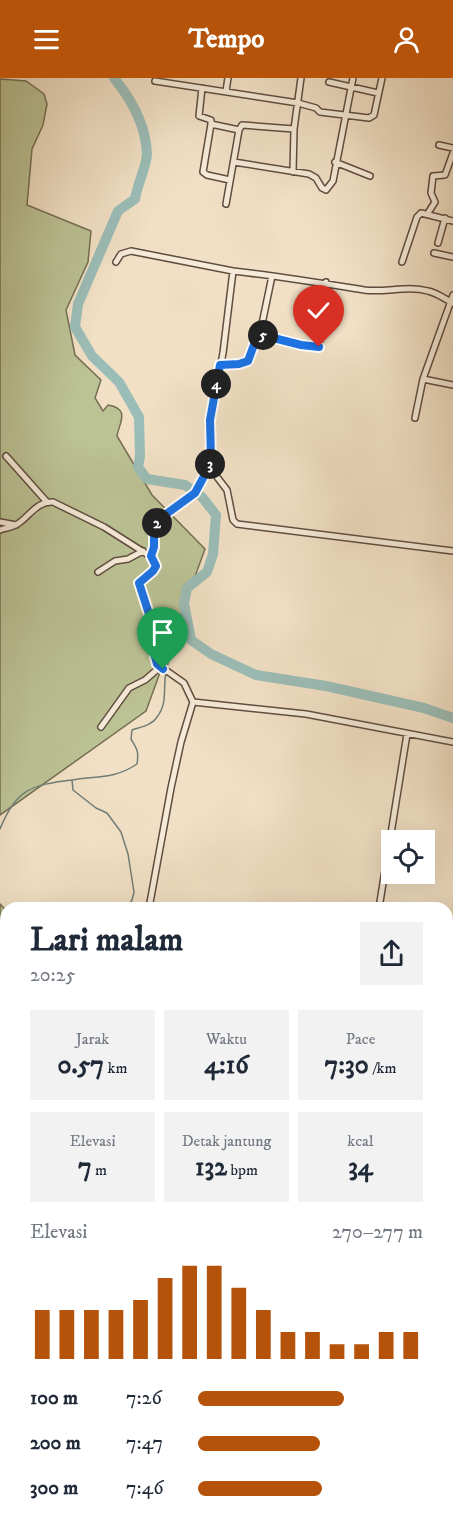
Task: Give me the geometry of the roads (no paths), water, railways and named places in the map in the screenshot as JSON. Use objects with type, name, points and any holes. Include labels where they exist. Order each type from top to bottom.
[{"type":"street","points":[[226,91],[228,78]]},
{"type":"street","points":[[294,171],[294,129],[301,78]]},
{"type":"street","points":[[234,162],[314,176],[322,189],[326,190],[333,181],[352,78]]},
{"type":"street","points":[[155,81],[169,80],[298,103],[316,108],[320,112],[372,117],[382,78]]},
{"type":"street","points":[[328,82],[378,93]]},
{"type":"street","points":[[202,87],[199,116],[211,120],[202,171],[207,176],[230,180]]},
{"type":"street","points":[[211,124],[239,130]]},
{"type":"street","points":[[226,204],[239,130],[242,125],[294,129]]},
{"type":"street","points":[[439,145],[453,148]]},
{"type":"street","points":[[428,213],[435,202],[431,193],[434,176],[446,175],[453,153]]},
{"type":"street","points":[[335,162],[370,176]]},
{"type":"street","points":[[402,262],[417,217],[421,213],[453,220]]},
{"type":"street","points":[[438,243],[445,218]]},
{"type":"street","points":[[116,262],[121,254],[131,251],[232,271],[326,282],[375,291],[427,290],[452,302]]},
{"type":"street","points":[[434,253],[453,257]]},
{"type":"street","points":[[232,271],[220,365],[210,420],[211,459],[217,477],[227,490],[233,520],[237,524],[453,551]]},
{"type":"street","points":[[220,365],[248,361],[258,334],[273,276]]},
{"type":"street","points":[[258,334],[319,347],[326,282]]},
{"type":"street","points":[[416,418],[423,379],[453,295]]},
{"type":"street","points":[[423,379],[453,385]]},
{"type":"street","points":[[6,456],[46,501],[53,502],[104,527],[151,556],[156,562],[153,571],[139,583],[150,617],[155,657],[164,670],[184,683],[193,702],[173,776],[150,902]]},
{"type":"street","points":[[151,556],[154,547],[154,530],[158,520],[195,493],[211,459]]},
{"type":"street","points":[[0,530],[17,525],[46,501]]},
{"type":"street","points":[[0,522],[17,525]]},
{"type":"street","points":[[98,572],[118,560],[128,559],[143,551]]},
{"type":"street","points":[[101,727],[129,688],[164,670]]},
{"type":"street","points":[[193,702],[306,714],[453,742]]},
{"type":"street","points":[[380,902],[407,734]]},
{"type":"waterway","points":[[114,78],[127,95],[141,123],[147,158],[135,199],[118,211],[78,304],[75,327],[92,356],[119,382],[139,417],[138,467],[147,479],[185,485],[202,497],[216,515],[213,554],[207,572],[187,588],[184,603],[191,640],[211,654],[256,675],[326,686],[424,708],[453,718]]},
{"type":"waterway","points":[[130,902],[134,892],[128,854],[121,832],[107,813],[96,808],[73,790],[72,780],[113,775],[137,764],[137,750],[131,739],[132,730],[149,724],[160,713],[169,659],[179,640],[189,630]]},
{"type":"waterway","points":[[0,829],[12,805],[27,791],[46,784],[72,780]]}]
